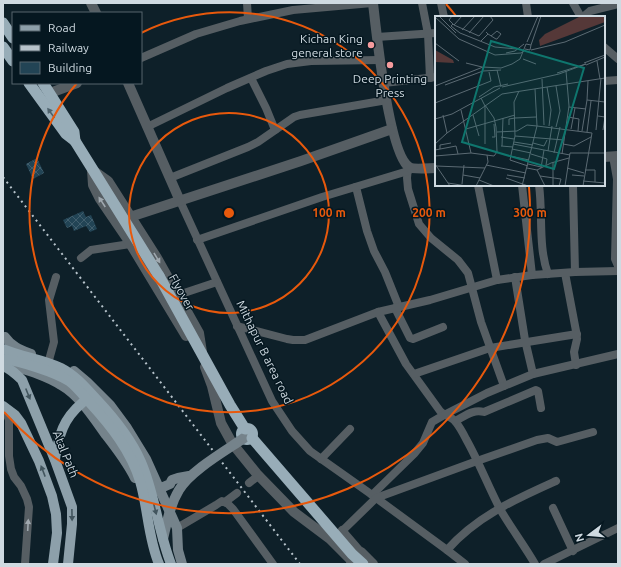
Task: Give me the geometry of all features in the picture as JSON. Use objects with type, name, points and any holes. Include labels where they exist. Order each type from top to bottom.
[{"type":"highway","points":[[3,24],[12,37]]},
{"type":"highway","points":[[3,47],[12,60]]},
{"type":"highway","points":[[30,84],[45,96]]},
{"type":"highway","points":[[43,84],[45,96]]},
{"type":"highway","name":"Flyover","points":[[45,96],[66,134],[75,141],[104,190],[159,276],[247,435],[352,554],[363,564]]},
{"type":"main road","points":[[3,359],[57,375],[68,381],[93,406],[117,435],[128,452],[140,482],[154,548],[160,564],[181,562],[178,550],[177,528],[146,459],[118,415],[78,374],[59,363],[19,349],[9,343],[4,334]]},
{"type":"main road","points":[[4,334],[7,346],[6,356],[3,363],[48,378],[61,385],[82,403],[128,465],[141,497],[156,564]]},
{"type":"main road","points":[[3,349],[61,368],[84,385],[104,407],[134,449],[141,462],[149,484],[171,564]]},
{"type":"main road","name":"Atal Path","points":[[3,366],[17,374],[22,380],[55,460],[72,507],[68,564]]},
{"type":"main road","points":[[55,460],[59,437],[64,422],[82,403]]},
{"type":"main road","points":[[3,406],[21,423],[39,461],[52,496],[56,514],[57,534],[53,564]]},
{"type":"main road","points":[[101,428],[118,415]]},
{"type":"main road","points":[[163,539],[168,513],[172,503],[179,489],[189,476],[247,435]]},
{"type":"main road","points":[[149,484],[161,488],[170,484],[172,480],[189,476]]},
{"type":"street","points":[[91,3],[96,12]]},
{"type":"street","points":[[247,3],[248,19]]},
{"type":"street","points":[[142,58],[205,31],[248,19],[293,10],[305,6],[372,3],[392,129],[401,156],[408,169],[408,189],[419,224],[463,265],[468,273],[481,322],[504,386]]},
{"type":"street","points":[[384,83],[433,78],[432,33],[422,3]]},
{"type":"street","points":[[441,3],[444,16]]},
{"type":"street","points":[[526,3],[528,16]]},
{"type":"street","points":[[572,3],[581,16]]},
{"type":"street","points":[[583,16],[590,11],[618,4]]},
{"type":"street","points":[[377,37],[432,33]]},
{"type":"street","points":[[605,48],[616,57]]},
{"type":"street","points":[[605,56],[616,57]]},
{"type":"street","points":[[148,127],[276,67],[303,61],[380,60]]},
{"type":"street","points":[[251,78],[275,130]]},
{"type":"street","points":[[605,81],[618,80]]},
{"type":"street","points":[[45,96],[75,84]]},
{"type":"street","name":"Mithapur B area road","points":[[128,84],[197,240],[272,401],[292,431],[310,451],[374,496],[464,564]]},
{"type":"street","points":[[170,178],[248,147],[294,117],[387,100]]},
{"type":"street","points":[[130,217],[392,129]]},
{"type":"street","points":[[612,156],[616,179],[615,260],[618,266]]},
{"type":"street","points":[[197,240],[408,169],[435,168]]},
{"type":"street","points":[[92,170],[108,181],[157,258],[199,333],[204,366]]},
{"type":"street","points":[[92,170],[93,185],[100,199],[130,244],[204,366],[212,386],[221,423],[232,443],[258,476],[294,512],[332,541],[353,562],[361,552]]},
{"type":"street","points":[[478,186],[497,280]]},
{"type":"street","points":[[522,186],[532,275]]},
{"type":"street","points":[[539,186],[543,253],[548,274]]},
{"type":"street","points":[[573,186],[575,272]]},
{"type":"street","points":[[356,187],[367,231],[374,251],[385,272],[410,338],[413,339],[443,327]]},
{"type":"street","points":[[81,258],[91,250],[130,244]]},
{"type":"street","points":[[237,326],[287,339],[298,340],[313,338],[378,312],[497,280],[532,275],[618,271]]},
{"type":"street","points":[[565,273],[576,334],[574,352],[576,365]]},
{"type":"street","points":[[49,360],[54,342],[49,300],[56,277]]},
{"type":"street","points":[[515,277],[533,374]]},
{"type":"street","points":[[178,295],[217,282]]},
{"type":"street","points":[[378,312],[402,358],[444,415],[455,421],[500,507],[526,547],[535,564]]},
{"type":"street","points":[[414,374],[490,348],[576,334]]},
{"type":"street","points":[[332,541],[414,454],[423,443],[432,422],[504,386],[533,374],[618,354]]},
{"type":"street","points":[[455,421],[475,410],[484,412],[536,390],[538,391],[541,408]]},
{"type":"street","points":[[3,406],[9,420],[6,456],[14,477],[21,486],[27,499],[29,508],[25,564]]},
{"type":"street","points":[[321,458],[350,429]]},
{"type":"street","points":[[374,496],[548,438],[557,442],[593,432]]},
{"type":"street","points":[[249,483],[258,476]]},
{"type":"street","points":[[447,550],[471,527],[500,507],[556,481]]},
{"type":"street","points":[[177,528],[216,504],[222,501],[225,502],[237,493]]},
{"type":"street","points":[[225,502],[233,509],[273,564]]},
{"type":"street","points":[[553,508],[573,551]]},
{"type":"street","points":[[544,564],[618,528]]},
{"type":"street","points":[[342,530],[373,564]]},
{"type":"building","points":[[37,158],[44,173],[33,179],[26,164]]},
{"type":"building","points":[[83,211],[86,217],[91,215],[97,229],[90,232],[86,226],[74,231],[72,226],[67,228],[63,220]]},
{"type":"railway","points":[[3,177],[300,564]]},
{"type":"place","name":"Kichan King general store","points":[[371,45]]},
{"type":"place","name":"Deep Printing Press","points":[[390,65]]}]
